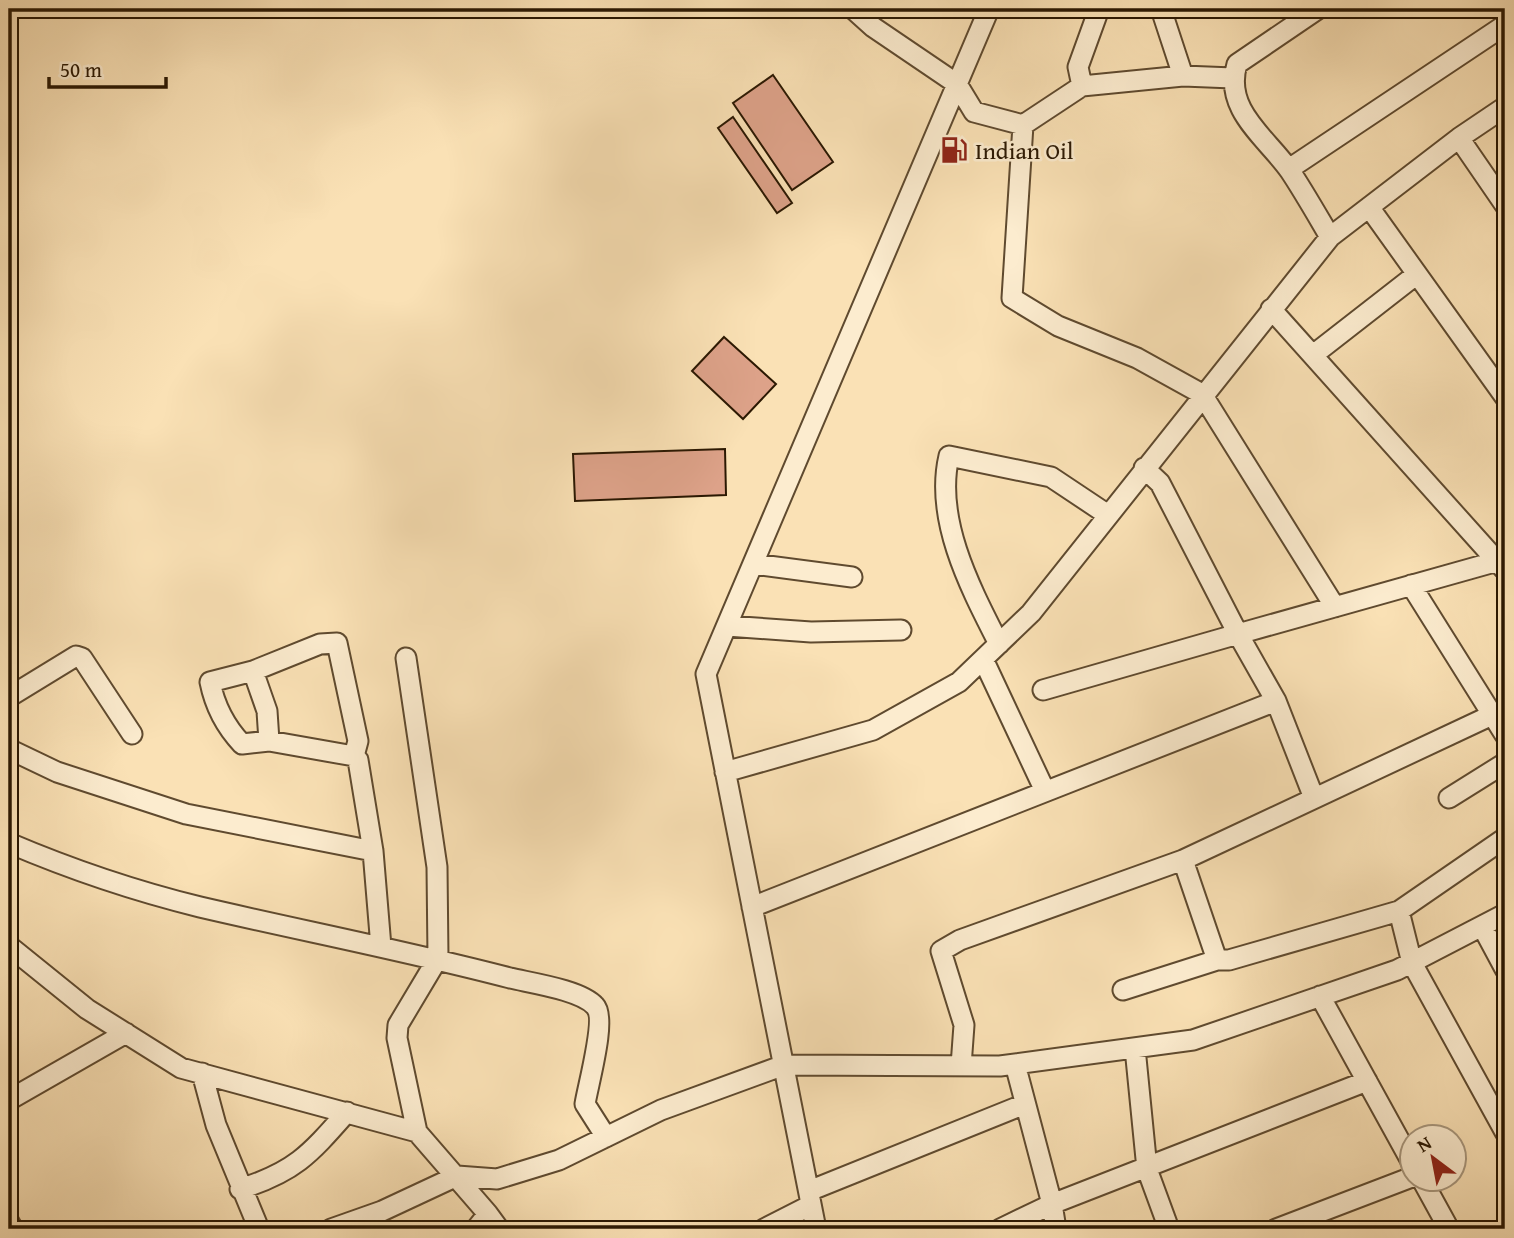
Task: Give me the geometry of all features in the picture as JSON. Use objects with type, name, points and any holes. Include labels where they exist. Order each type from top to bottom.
[{"type":"street","points":[[853,9],[873,27],[957,84],[974,112],[1023,125],[1082,86],[1183,76],[1233,78]]},
{"type":"street","points":[[873,27],[881,9]]},
{"type":"street","points":[[816,1229],[706,674],[989,9]]},
{"type":"street","points":[[1082,86],[1078,67],[1100,9]]},
{"type":"street","points":[[1161,9],[1183,76]]},
{"type":"street","points":[[1318,9],[1237,64],[1233,78],[1239,103],[1252,129],[1289,169],[1330,237]]},
{"type":"street","points":[[1289,169],[1505,25]]},
{"type":"street","points":[[726,772],[873,730],[959,682],[1031,613],[1202,394],[1330,237],[1459,138],[1505,107]]},
{"type":"street","points":[[1023,125],[1012,298],[1058,326],[1138,358],[1202,394],[1335,607]]},
{"type":"street","points":[[1459,138],[1505,205]]},
{"type":"street","points":[[1369,207],[1505,397]]},
{"type":"street","points":[[1313,355],[1417,274]]},
{"type":"street","points":[[1042,690],[1411,585],[1503,563],[1272,309]]},
{"type":"street","points":[[999,644],[961,570],[943,481],[949,456],[1051,477],[1108,515]]},
{"type":"street","points":[[1144,468],[1160,483],[1276,701],[1314,797]]},
{"type":"street","points":[[753,564],[852,577]]},
{"type":"street","points":[[1411,585],[1505,735]]},
{"type":"street","points":[[727,626],[811,632],[901,631]]},
{"type":"street","points":[[354,756],[358,741],[337,643],[320,644],[253,671],[210,682],[214,700],[229,729],[242,744],[269,741],[354,756],[358,761],[373,850],[381,947]]},
{"type":"street","points":[[9,697],[76,656],[82,657],[132,734]]},
{"type":"street","points":[[406,658],[437,867],[438,958],[398,1025],[397,1038],[417,1132],[457,1176],[488,1224]]},
{"type":"street","points":[[983,659],[1045,791]]},
{"type":"street","points":[[253,671],[267,711],[269,741]]},
{"type":"street","points":[[752,907],[1276,701]]},
{"type":"street","points":[[961,1066],[964,1025],[941,951],[960,940],[1183,860],[1492,715]]},
{"type":"street","points":[[9,749],[57,772],[186,814],[373,850]]},
{"type":"street","points":[[1449,798],[1505,763]]},
{"type":"street","points":[[1123,990],[1217,960],[1229,961],[1399,911],[1505,838]]},
{"type":"street","points":[[9,843],[50,860],[197,906],[438,958],[572,993],[594,1004],[600,1013],[585,1104],[606,1137]]},
{"type":"street","points":[[1183,860],[1217,960]]},
{"type":"street","points":[[1399,911],[1412,963],[1505,1132]]},
{"type":"street","points":[[331,1229],[382,1211],[457,1176],[497,1179],[559,1160],[661,1110],[784,1065],[1015,1064],[1193,1040],[1412,963],[1483,928],[1505,914]]},
{"type":"street","points":[[1483,928],[1505,970]]},
{"type":"street","points":[[9,946],[87,1009],[181,1068],[417,1132]]},
{"type":"street","points":[[1321,996],[1398,1137]]},
{"type":"street","points":[[9,1100],[125,1033]]},
{"type":"street","points":[[1135,1048],[1147,1169],[1169,1229]]},
{"type":"street","points":[[1015,1064],[1052,1204],[1056,1229]]},
{"type":"street","points":[[202,1073],[216,1125],[240,1189],[259,1229]]},
{"type":"street","points":[[1000,1229],[1052,1204],[1367,1081]]},
{"type":"street","points":[[764,1229],[810,1198],[1026,1104]]},
{"type":"street","points":[[240,1189],[274,1178],[306,1158],[347,1112]]},
{"type":"street","points":[[1276,1229],[1325,1221],[1398,1184]]},
{"type":"street","points":[[1428,1192],[1448,1229]]},
{"type":"street","points":[[9,1222],[13,1229]]},
{"type":"building","points":[[773,75],[833,162],[792,190],[733,103]]},
{"type":"building","points":[[733,117],[792,203],[777,213],[718,128]]},
{"type":"building","points":[[724,337],[776,384],[743,419],[692,371]]},
{"type":"building","points":[[725,449],[726,495],[575,501],[573,454]]},
{"type":"place","name":"Indian Oil","points":[[954,150]]}]
